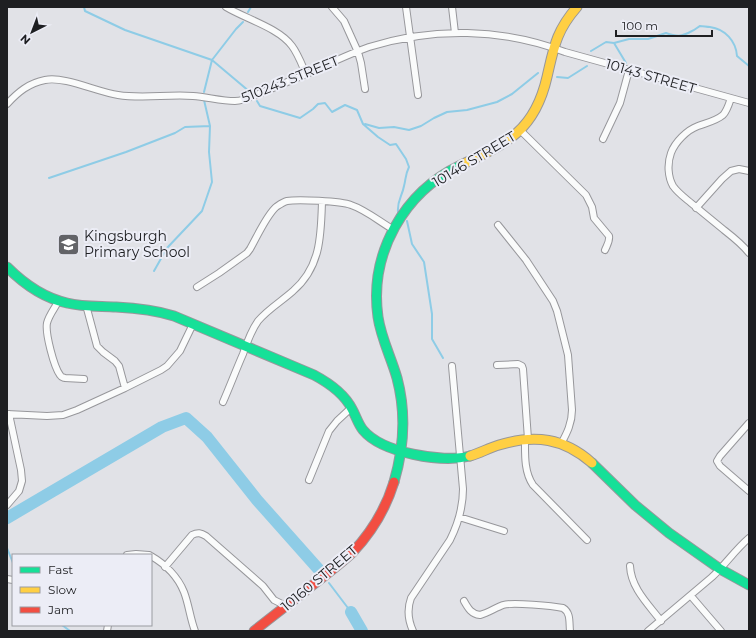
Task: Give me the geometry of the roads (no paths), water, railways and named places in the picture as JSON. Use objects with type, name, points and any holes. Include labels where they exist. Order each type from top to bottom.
[{"type":"street","points":[[226,7],[283,36],[293,47],[306,74]]},
{"type":"street","points":[[332,7],[344,22],[358,52],[361,61],[365,89]]},
{"type":"street","points":[[406,7],[418,95]]},
{"type":"street","points":[[452,7],[455,33]]},
{"type":"street","name":"10146 STREET","points":[[402,451],[403,429],[401,397],[397,379],[382,335],[377,306],[377,290],[381,261],[386,248],[402,216],[412,203],[432,183],[449,171],[513,137],[532,116],[542,98],[557,37],[567,19],[577,7]]},
{"type":"street","name":"510243 STREET","points":[[7,104],[16,94],[31,84],[54,79],[118,95],[194,96],[226,101],[240,101],[369,48],[410,37],[443,33],[493,34],[538,43],[554,48]]},
{"type":"street","name":"10143 STREET","points":[[554,48],[749,103]]},
{"type":"street","points":[[603,139],[620,103],[629,70]]},
{"type":"street","points":[[730,98],[728,107],[723,115],[713,121],[696,127],[677,142],[670,154],[669,174],[670,180],[677,190],[696,208],[736,240],[749,253]]},
{"type":"street","points":[[520,130],[586,195],[592,207],[594,218],[609,236],[610,239],[605,250]]},
{"type":"street","points":[[696,208],[731,171],[739,169],[749,171]]},
{"type":"street","points":[[197,287],[242,258],[250,249],[271,212],[279,205],[288,201],[337,202],[352,205],[394,230]]},
{"type":"street","points":[[223,402],[252,331],[259,320],[273,306],[295,290],[311,270],[320,244],[322,202]]},
{"type":"street","points":[[498,225],[513,242],[553,301],[558,317],[568,355],[572,410],[572,418],[561,444]]},
{"type":"street","points":[[7,268],[19,279],[46,296],[68,303],[163,312],[246,346],[325,381],[339,391],[345,398],[363,430],[368,435],[382,444],[402,451],[437,457],[459,457],[472,455],[508,442],[527,439],[542,439],[568,446],[584,457],[665,530],[720,569],[749,585]]},
{"type":"street","points":[[59,300],[49,318],[47,326],[54,364],[62,377],[84,379]]},
{"type":"street","points":[[86,305],[97,346],[103,352],[116,360],[125,388]]},
{"type":"street","points":[[7,505],[19,491],[22,481],[21,470],[8,414],[47,416],[63,415],[125,388],[167,366],[180,351],[193,324]]},
{"type":"street","points":[[497,365],[518,364],[522,366],[523,369],[527,439],[526,471],[530,481],[587,540]]},
{"type":"street","points":[[413,631],[408,613],[408,605],[454,532],[463,497],[452,366]]},
{"type":"street","points":[[309,480],[329,431],[351,408]]},
{"type":"street","points":[[749,424],[720,456],[718,461],[720,466],[749,491]]},
{"type":"street","name":"10160 STREET","points":[[259,630],[356,548],[374,524],[390,495],[402,451]]},
{"type":"street","points":[[459,517],[504,531]]},
{"type":"street","points":[[165,567],[192,535],[199,533],[206,536],[263,586],[274,600],[286,606]]},
{"type":"street","points":[[648,631],[691,596],[720,569],[733,553],[749,538]]},
{"type":"street","points":[[152,557],[173,575],[182,588],[195,631]]},
{"type":"street","points":[[630,566],[631,577],[635,586],[661,620]]},
{"type":"street","points":[[691,596],[720,631]]},
{"type":"street","points":[[464,601],[470,610],[480,615],[507,604],[563,608],[569,616],[570,631]]},
{"type":"waterway","points":[[84,7],[85,11],[125,30],[212,60],[250,92]]},
{"type":"waterway","points":[[248,12],[251,7]]},
{"type":"waterway","points":[[204,92],[212,60],[243,22]]},
{"type":"waterway","points":[[591,51],[606,42],[614,43],[629,39],[648,39],[666,33],[676,36],[693,31],[702,26],[715,28],[725,33],[732,41],[737,56],[749,66]]},
{"type":"waterway","points":[[614,43],[626,63]]},
{"type":"waterway","points":[[557,77],[568,78],[587,66]]},
{"type":"waterway","points":[[365,124],[379,128],[394,127],[409,130],[421,126],[447,112],[467,110],[497,102],[512,94],[538,73]]},
{"type":"waterway","points":[[154,271],[167,248],[202,211],[212,182],[209,152],[210,126],[204,100]]},
{"type":"waterway","points":[[257,101],[260,106],[300,118],[318,104],[325,103],[332,112],[345,105],[357,110],[363,124],[390,145],[396,144],[406,159],[409,167],[399,201],[398,212]]},
{"type":"waterway","points":[[49,178],[126,152],[175,133],[185,127],[210,126]]},
{"type":"waterway","points":[[407,221],[412,244],[424,262],[432,314],[432,339],[443,358]]},
{"type":"waterway","points":[[7,518],[162,427],[186,418],[207,437],[257,500],[321,572]]},
{"type":"waterway","points":[[7,548],[12,560]]},
{"type":"waterway","points":[[329,583],[351,612]]},
{"type":"waterway","points":[[351,612],[362,631]]},
{"type":"waterway","points":[[63,626],[70,631]]},
{"type":"place","name":"Kingsburgh Primary School","points":[[68,244]]}]
